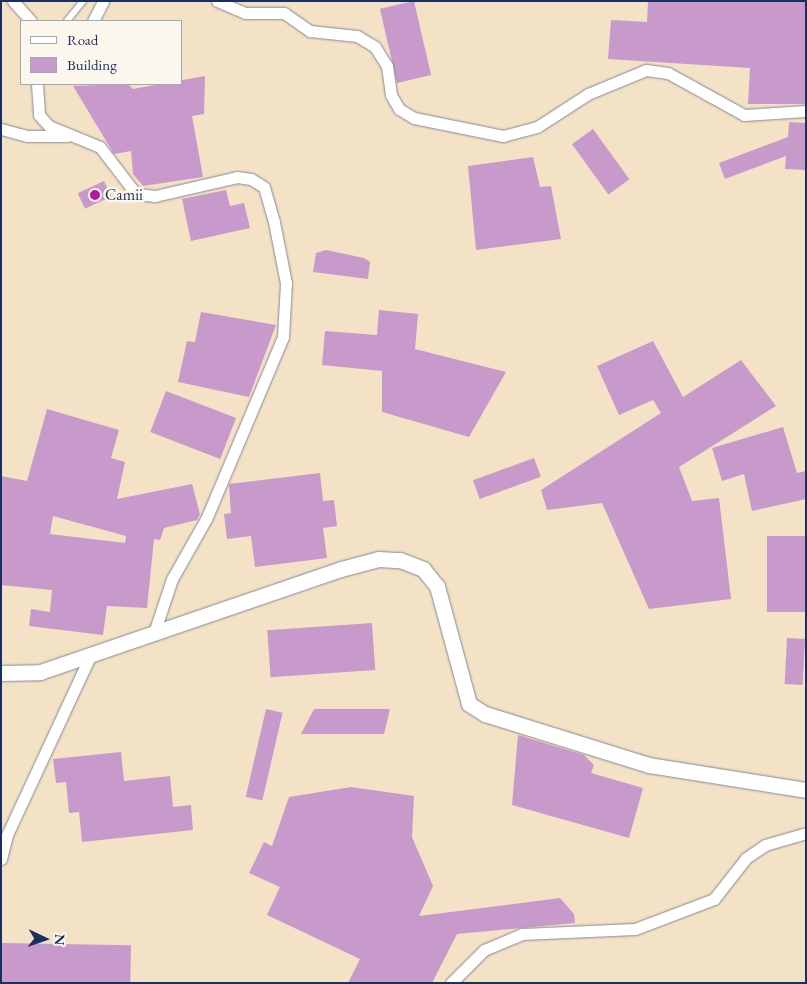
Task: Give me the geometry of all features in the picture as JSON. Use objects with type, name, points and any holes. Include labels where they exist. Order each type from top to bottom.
[{"type":"street","points":[[13,1],[30,15],[31,20]]},
{"type":"street","points":[[94,20],[103,1]]},
{"type":"street","points":[[217,1],[246,13],[284,13],[310,32],[357,36],[376,47],[388,66],[391,95],[399,109],[414,118],[502,136],[537,127],[588,94],[646,70],[668,73],[744,115],[806,111]]},
{"type":"street","points":[[37,85],[39,116],[71,136],[100,147],[136,194],[155,196],[237,177],[264,187],[286,283],[284,337],[206,519],[172,579],[154,633]]},
{"type":"street","points":[[1,129],[26,136],[71,136]]},
{"type":"street","points":[[1,673],[40,672],[154,633],[250,604],[341,569],[378,559],[400,560],[423,569],[437,586],[469,704],[485,714],[649,765],[806,790]]},
{"type":"street","points":[[1,859],[7,835],[90,656]]},
{"type":"street","points":[[452,983],[484,950],[522,934],[635,929],[714,899],[746,858],[764,845],[806,832]]},
{"type":"lane","points":[[68,20],[83,1]]},
{"type":"building","points":[[414,1],[431,75],[397,83],[380,9]]},
{"type":"building","points":[[648,1],[806,1],[806,104],[748,104],[750,68],[608,59],[611,20],[647,22]]},
{"type":"building","points":[[205,76],[204,114],[192,116],[203,177],[143,186],[133,174],[131,151],[114,154],[73,86],[129,85],[133,89],[155,85],[182,85],[182,80]]},
{"type":"building","points":[[789,122],[806,123],[806,170],[785,169],[786,156],[725,179],[719,163],[788,137]]},
{"type":"building","points":[[593,129],[629,179],[608,194],[572,144]]},
{"type":"building","points":[[533,157],[540,187],[551,186],[561,239],[476,250],[468,166]]},
{"type":"building","name":"Camii","points":[[104,181],[111,196],[85,209],[78,193]]},
{"type":"building","points":[[226,190],[230,206],[244,203],[250,228],[191,241],[182,199]]},
{"type":"building","points":[[326,250],[364,258],[370,262],[368,279],[313,272],[316,253]]},
{"type":"building","points":[[379,310],[418,314],[415,349],[506,372],[469,437],[382,412],[382,371],[322,365],[325,331],[377,335]]},
{"type":"building","points":[[201,312],[276,325],[249,397],[178,382],[187,341],[195,342]]},
{"type":"building","points":[[653,341],[683,397],[741,360],[776,406],[679,467],[692,501],[719,498],[731,599],[649,609],[602,503],[547,510],[541,490],[661,413],[653,400],[619,415],[597,366]]},
{"type":"building","points":[[166,391],[236,418],[220,459],[150,432]]},
{"type":"building","points":[[47,409],[119,430],[111,458],[125,462],[117,499],[192,484],[200,514],[197,520],[164,528],[160,540],[154,539],[147,608],[107,606],[103,635],[29,626],[31,609],[50,612],[52,590],[1,585],[1,476],[27,481]],"holes":[[[53,516],[126,536],[125,543],[50,534]]]},
{"type":"building","points":[[783,427],[797,473],[806,471],[806,499],[752,511],[744,474],[722,481],[712,448]]},
{"type":"building","points":[[534,458],[541,477],[480,499],[473,480]]},
{"type":"building","points":[[320,473],[323,501],[334,500],[337,526],[323,528],[327,558],[255,567],[251,536],[227,539],[224,514],[231,513],[229,484]]},
{"type":"building","points":[[767,536],[806,536],[806,612],[767,612]]},
{"type":"building","points":[[372,623],[375,670],[271,677],[267,630]]},
{"type":"building","points":[[787,638],[805,639],[803,685],[785,684]]},
{"type":"building","points":[[266,709],[283,713],[262,801],[246,797]]},
{"type":"building","points":[[314,709],[390,709],[384,734],[301,734]]},
{"type":"building","points":[[518,735],[584,755],[594,765],[591,773],[643,788],[629,838],[512,805]]},
{"type":"building","points":[[121,752],[124,781],[170,776],[173,807],[191,805],[193,830],[82,842],[79,812],[69,813],[66,782],[56,783],[53,759]]},
{"type":"building","points":[[351,787],[414,796],[412,837],[433,886],[419,916],[560,898],[574,914],[575,923],[457,934],[432,983],[348,983],[360,959],[267,915],[280,887],[249,873],[264,842],[272,846],[289,797]]},
{"type":"building","points":[[2,943],[131,945],[130,983],[1,983]]},
{"type":"place","name":"Camii","points":[[95,195]]}]
